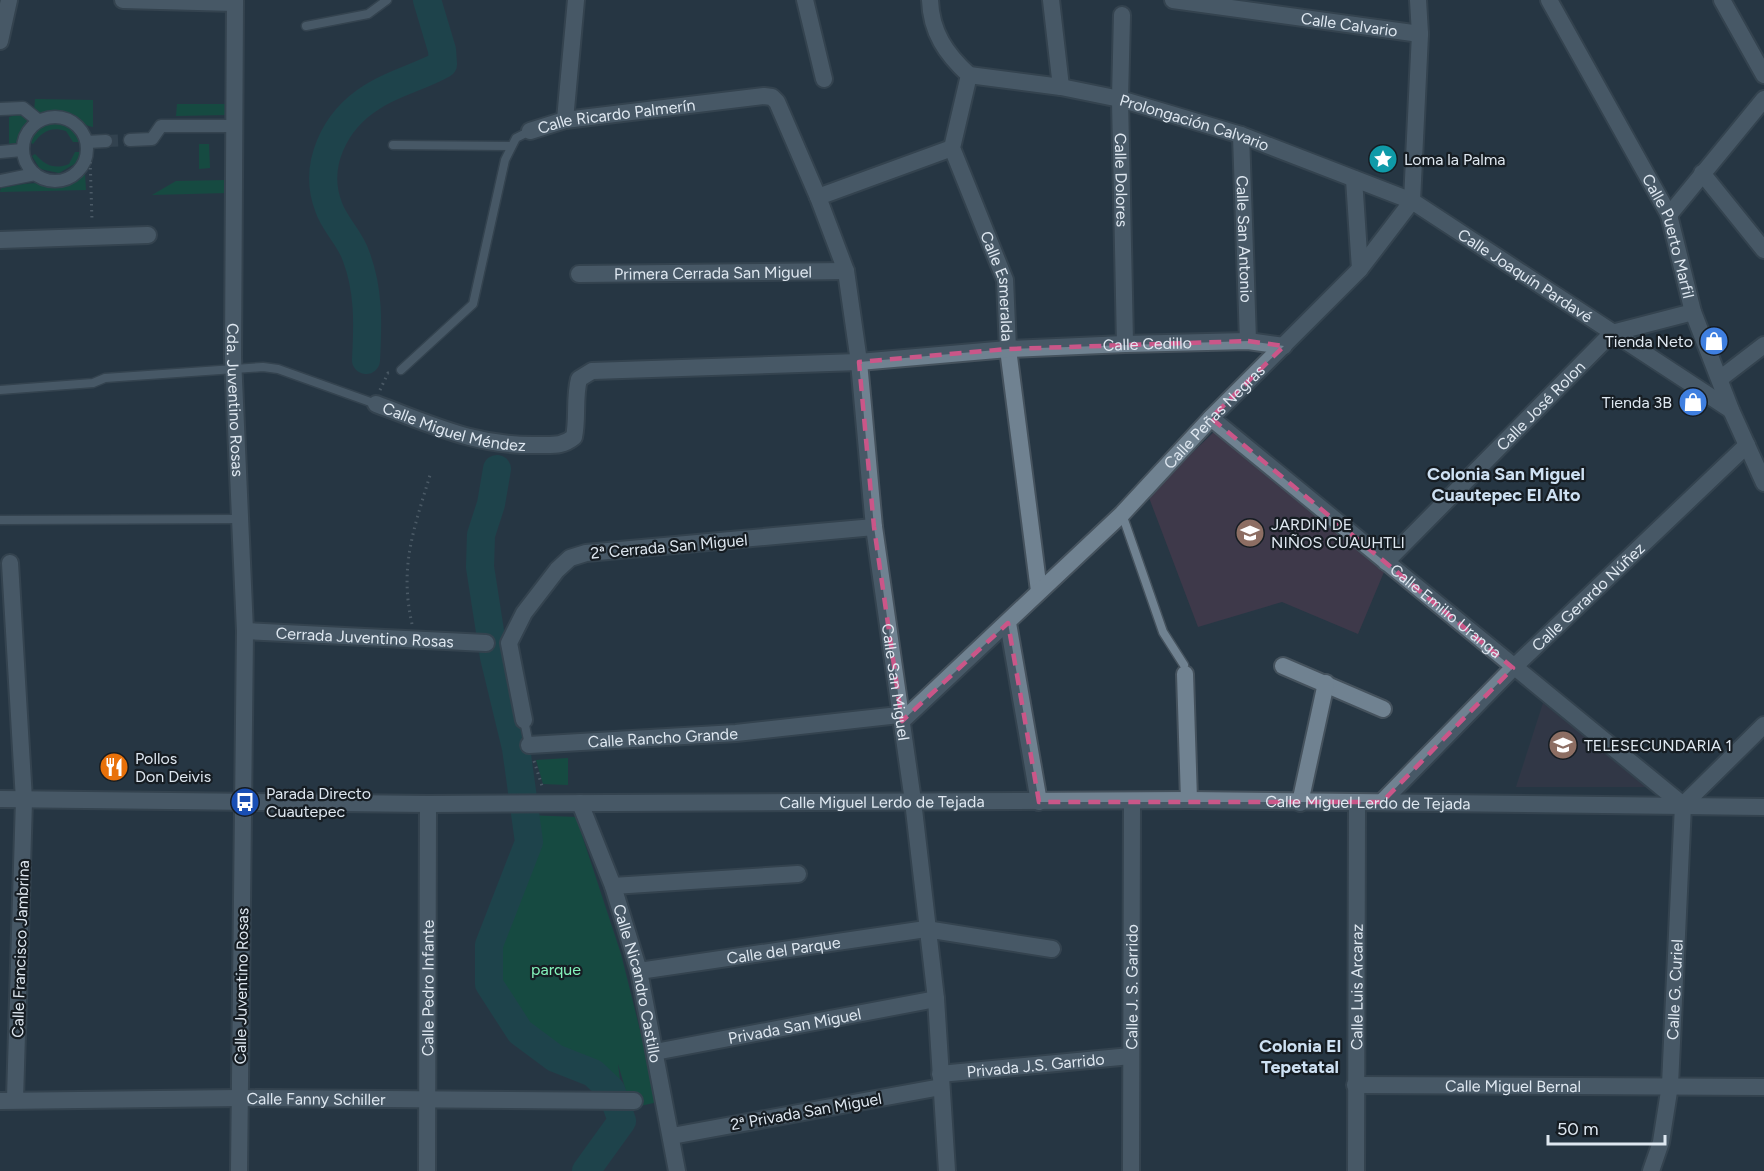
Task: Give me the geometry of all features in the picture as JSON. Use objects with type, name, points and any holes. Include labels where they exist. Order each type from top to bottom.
[{"type":"street","points":[[0,41],[9,0]]},
{"type":"street","points":[[123,0],[235,1]]},
{"type":"street","points":[[565,120],[576,0]]},
{"type":"street","points":[[805,0],[824,79]]},
{"type":"street","points":[[818,197],[952,148],[969,75],[949,57],[940,42],[930,0]]},
{"type":"street","points":[[1051,0],[1061,87]]},
{"type":"street","name":"Calle Calvario","points":[[1173,0],[1419,34]]},
{"type":"street","points":[[1412,201],[1419,34],[1418,0]]},
{"type":"street","name":"Calle Puerto Marfil","points":[[1549,0],[1669,215],[1694,312],[1721,378],[1731,410],[1764,483]]},
{"type":"street","points":[[1722,0],[1764,75]]},
{"type":"street","name":"Cda. Juventino Rosas","points":[[235,1],[233,370],[245,631],[243,801]]},
{"type":"street","name":"Calle Dolores","points":[[1122,15],[1120,99],[1125,344]]},
{"type":"street","name":"Prolongación Calvario","points":[[969,75],[1061,87],[1120,99],[1242,135],[1412,201]]},
{"type":"street","name":"Calle Ricardo Palmerín","points":[[530,131],[565,120],[772,97]]},
{"type":"street","name":"Calle San Miguel","points":[[772,97],[818,197],[846,271],[859,362],[874,527],[913,801],[926,929],[936,999],[947,1171]]},
{"type":"street","points":[[1669,215],[1764,99]]},
{"type":"street","points":[[0,109],[23,108],[39,121]]},
{"type":"street","points":[[48,117],[70,119],[79,126],[88,142],[87,157],[75,175],[54,181],[35,174],[28,166],[22,150],[25,137],[39,121],[48,117]]},
{"type":"street","points":[[130,140],[152,139],[161,126],[234,126]]},
{"type":"street","name":"Calle San Antonio","points":[[1242,135],[1248,341]]},
{"type":"street","points":[[88,142],[106,141]]},
{"type":"street","name":"Calle Esmeralda","points":[[952,148],[1005,280],[1008,349],[1039,591]]},
{"type":"street","points":[[0,152],[22,150]]},
{"type":"street","points":[[1702,173],[1764,250]]},
{"type":"street","points":[[0,181],[35,174]]},
{"type":"street","points":[[1354,179],[1359,269]]},
{"type":"street","name":"Calle Peñas Negras","points":[[901,718],[1008,623],[1122,514],[1210,418],[1359,269],[1412,201]]},
{"type":"street","name":"Calle Joaquín Pardavé","points":[[1412,201],[1731,410]]},
{"type":"street","points":[[0,240],[148,235]]},
{"type":"street","name":"Primera Cerrada San Miguel","points":[[579,274],[846,271]]},
{"type":"street","points":[[1612,333],[1694,312]]},
{"type":"street","name":"Calle José Rolon","points":[[1386,562],[1612,333]]},
{"type":"street","name":"Calle Cedillo","points":[[859,362],[1008,349],[1125,344],[1248,341],[1284,346]]},
{"type":"street","points":[[1721,378],[1764,345]]},
{"type":"street","name":"Calle Miguel Méndez","points":[[376,404],[479,440],[507,446],[565,445],[574,437],[575,394],[579,379],[592,371],[859,362]]},
{"type":"street","name":"Calle Emilio Uranga","points":[[1210,418],[1683,805]]},
{"type":"street","name":"Calle Gerardo Núñez","points":[[1382,801],[1513,668],[1747,445]]},
{"type":"street","name":"2ª Cerrada San Miguel","points":[[524,720],[509,643],[524,613],[557,570],[570,558],[578,555],[874,527]]},
{"type":"street","name":"Calle Francisco Jambrina","points":[[8,1100],[24,800],[10,563]]},
{"type":"street","points":[[1008,623],[1039,802]]},
{"type":"street","name":"Cerrada Juventino Rosas","points":[[245,631],[486,643]]},
{"type":"street","points":[[1283,666],[1383,709]]},
{"type":"street","points":[[1184,670],[1189,800]]},
{"type":"street","points":[[1300,804],[1326,683]]},
{"type":"street","name":"Calle Rancho Grande","points":[[529,745],[736,733],[901,718]]},
{"type":"street","points":[[1683,805],[1764,725]]},
{"type":"street","name":"Calle Miguel Lerdo de Tejada","points":[[0,799],[428,804],[1189,800],[1300,804],[1382,801],[1764,807]]},
{"type":"street","name":"Calle Juventino Rosas","points":[[238,1171],[243,801]]},
{"type":"street","name":"Calle J. S. Garrido","points":[[1131,1171],[1132,802]]},
{"type":"street","name":"Calle Nicandro Castillo","points":[[574,803],[613,886],[639,971],[677,1171]]},
{"type":"street","name":"Calle Luis Arcaraz","points":[[1356,1171],[1357,803]]},
{"type":"street","name":"Calle Pedro Infante","points":[[427,1171],[428,804]]},
{"type":"street","name":"Calle G. Curiel","points":[[1651,1171],[1660,1142],[1670,1085],[1683,805]]},
{"type":"street","points":[[613,886],[798,874]]},
{"type":"street","name":"Calle del Parque","points":[[639,971],[926,929],[1052,949]]},
{"type":"street","name":"Privada San Miguel","points":[[655,1052],[936,999]]},
{"type":"street","name":"Privada J.S. Garrido","points":[[941,1080],[1131,1056]]},
{"type":"street","name":"2ª Privada San Miguel","points":[[672,1136],[941,1080]]},
{"type":"street","name":"Calle Miguel Bernal","points":[[1355,1085],[1764,1087]]},
{"type":"street","name":"Calle Fanny Schiller","points":[[8,1100],[239,1098],[634,1101]]},
{"type":"lane","points":[[306,26],[368,14],[387,0]]},
{"type":"lane","name":"Calle Ricardo Palmerín","points":[[510,146],[516,138],[530,131]]},
{"type":"lane","points":[[393,145],[510,146],[473,304],[401,370]]},
{"type":"lane","name":"Calle Miguel Méndez","points":[[0,390],[93,383],[105,378],[263,367],[278,369],[376,404]]},
{"type":"lane","points":[[1122,514],[1163,632],[1184,670]]},
{"type":"lane","points":[[0,520],[239,519]]},
{"type":"lane","points":[[524,720],[529,745]]},
{"type":"path","points":[[88,142],[92,237]]},
{"type":"path","points":[[376,404],[380,384],[388,373],[399,375],[401,370]]},
{"type":"path","points":[[416,640],[407,589],[407,555],[430,475]]},
{"type":"path","points":[[529,745],[543,788],[574,803]]},
{"type":"highlighted area","points":[[1248,341],[1284,346],[1211,418],[1513,668],[1382,802],[1039,802],[1008,623],[902,721],[874,527],[859,362],[1008,349]]},
{"type":"shaded area","name":"JARDIN DE NIÑOS CUAUHTLI","points":[[1216,430],[1384,572],[1358,634],[1282,602],[1198,627],[1148,495]]},
{"type":"shaded area","name":"TELESECUNDARIA 1","points":[[1543,703],[1651,787],[1516,787]]},
{"type":"green space","points":[[35,99],[93,100],[93,127],[63,113],[34,112]]},
{"type":"green space","points":[[177,104],[226,104],[226,115],[176,116]]},
{"type":"green space","points":[[28,116],[31,123],[21,142],[9,144],[9,117]]},
{"type":"green space","points":[[49,123],[72,129],[79,142],[73,142],[66,131],[55,129],[43,133],[33,144],[29,142],[36,129]]},
{"type":"green space","points":[[199,144],[209,144],[210,168],[199,169]]},
{"type":"green space","points":[[75,152],[81,152],[78,162],[59,173],[40,169],[32,156],[35,154],[46,164],[59,167],[69,164]]},
{"type":"green space","points":[[85,174],[86,190],[0,192],[1,188],[24,184],[67,183]]},
{"type":"green space","points":[[227,180],[227,193],[152,195],[176,181]]},
{"type":"green space","points":[[568,758],[568,785],[543,784],[536,760]]},
{"type":"green space","name":"parque","points":[[526,815],[576,817],[621,954],[658,1102],[631,1108],[618,1064],[621,1088],[611,1090],[593,1073],[555,1058],[520,1032],[489,984],[489,945],[529,842]]},
{"type":"waterway","points":[[366,360],[367,320],[363,282],[353,249],[335,220],[324,192],[325,160],[338,131],[359,107],[380,92],[443,64],[442,50],[427,0]]},
{"type":"waterway","points":[[497,469],[491,504],[481,535],[480,567],[494,657],[516,748],[529,842],[489,945],[489,984],[520,1032],[555,1058],[593,1073],[611,1090],[622,1121],[586,1171]]},
{"type":"tunnel","points":[[106,141],[130,140]]},
{"type":"place","name":"Loma la Palma","points":[[1383,159]]},
{"type":"place","name":"Tienda Neto","points":[[1714,341]]},
{"type":"place","name":"Tienda 3B","points":[[1693,402]]},
{"type":"place","name":"JARDIN DE NIÑOS CUAUHTLI","points":[[1250,533]]},
{"type":"place","name":"TELESECUNDARIA 1","points":[[1563,745]]},
{"type":"place","name":"Pollos Don Deivis","points":[[114,767]]},
{"type":"place","name":"Parada Directo Cuautepec","points":[[245,802]]},
{"type":"district","name":"Colonia San Miguel Cuautepec El Alto","points":[[1506,484]]},
{"type":"district","name":"Colonia El Tepetatal","points":[[1300,1056]]}]
